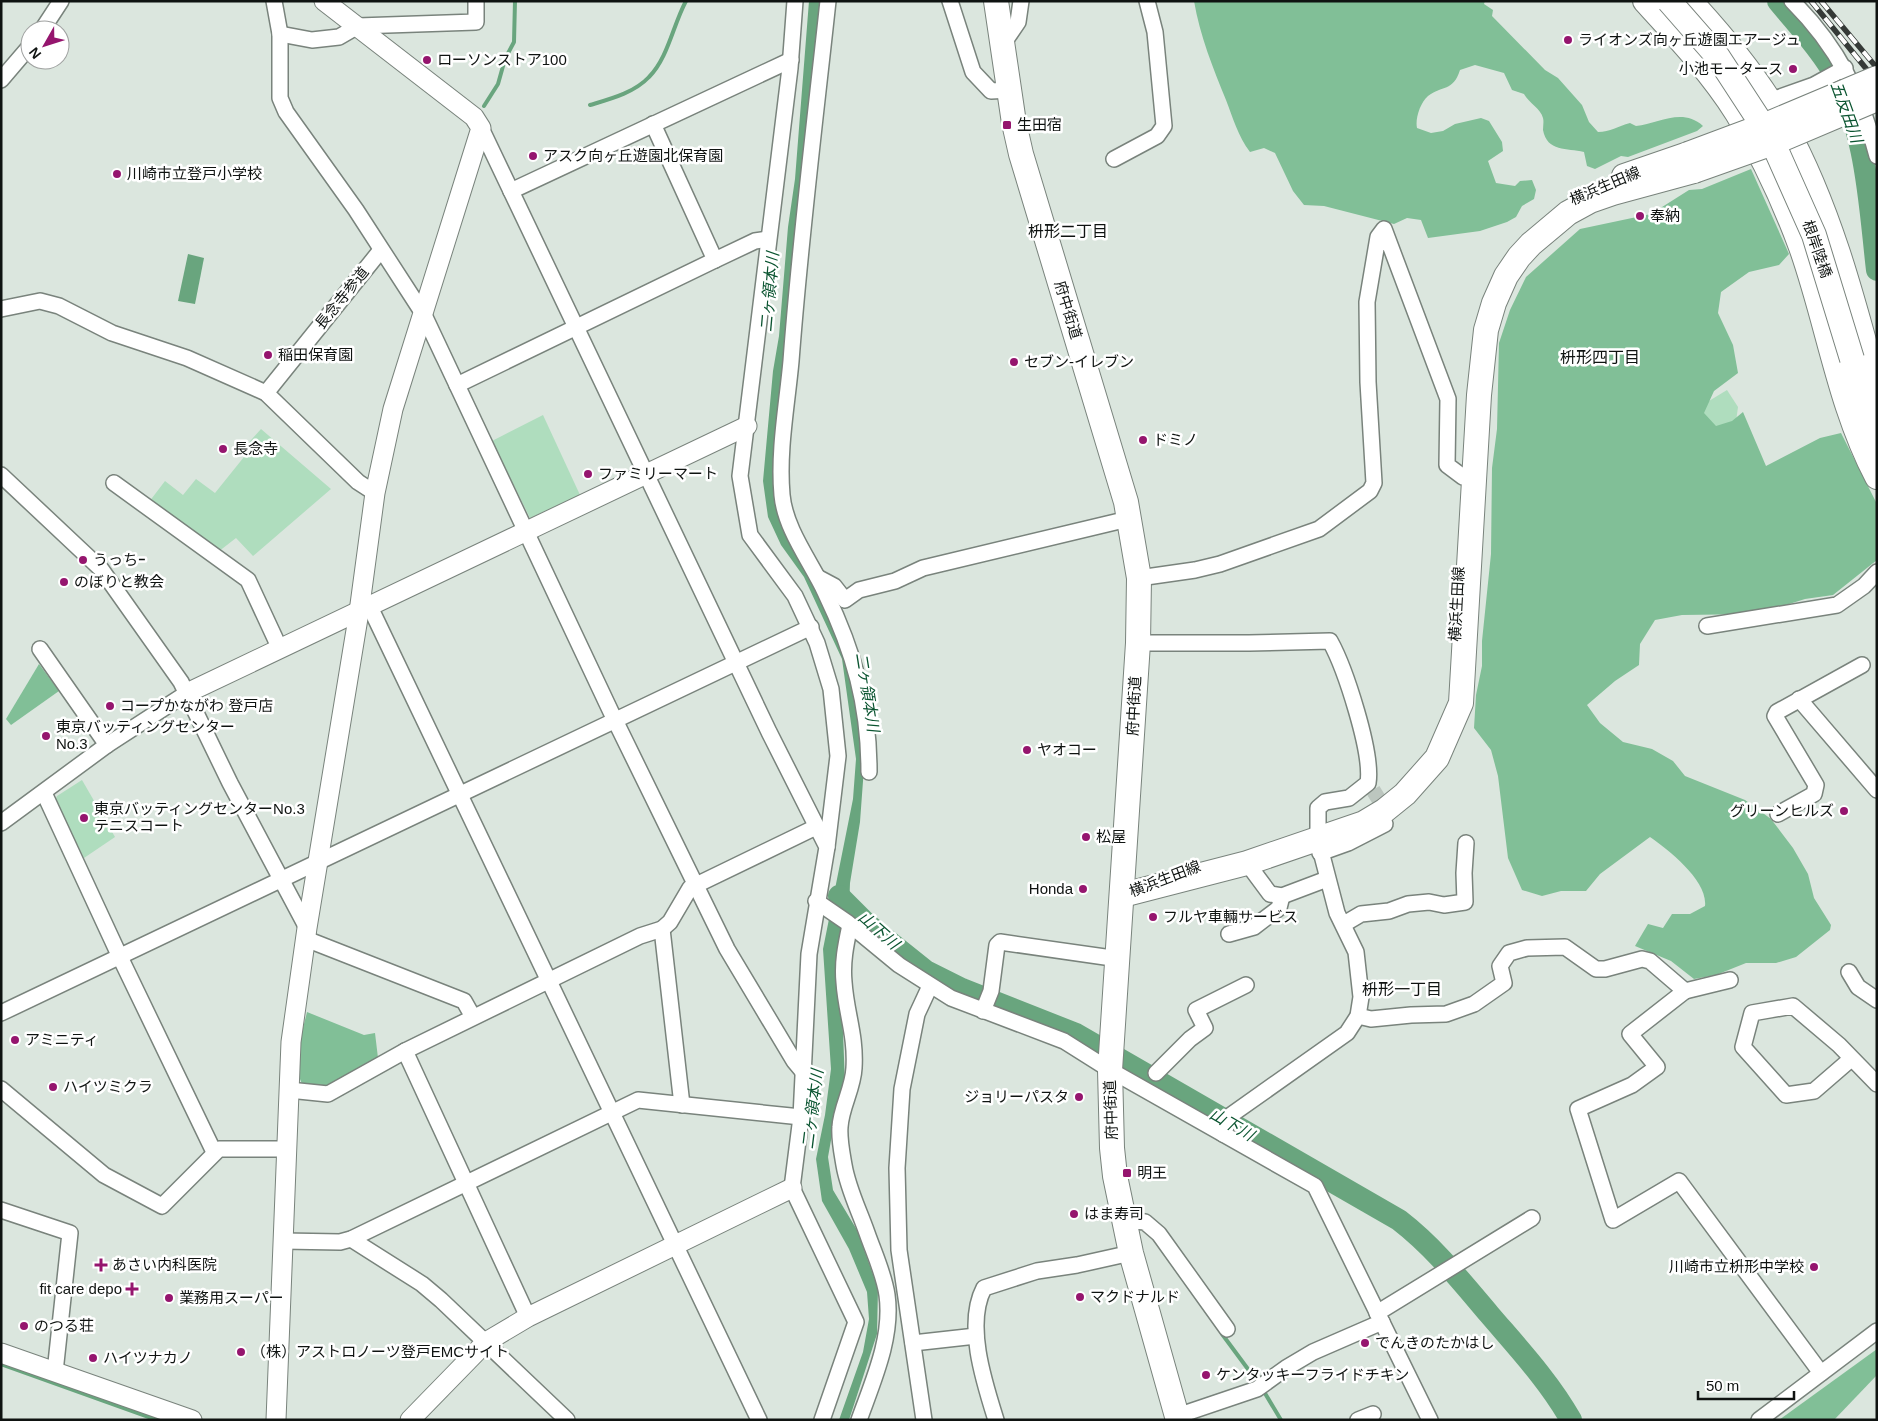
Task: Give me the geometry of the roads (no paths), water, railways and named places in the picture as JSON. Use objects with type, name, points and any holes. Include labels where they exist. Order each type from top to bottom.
[{"type":"main road","name":"府中街道","points":[[996,1],[1014,123],[1021,154],[1126,502],[1139,578],[1138,642],[1111,1061],[1112,1148],[1123,1220],[1131,1253],[1178,1418]]},
{"type":"main road","points":[[1646,1],[1668,8],[1704,69],[1737,114],[1763,163],[1801,247],[1851,418],[1877,477]]},
{"type":"main road","points":[[1690,1],[1730,47],[1784,125],[1808,176],[1832,237],[1877,389]]},
{"type":"main road","name":"根岸陸橋","points":[[1668,8],[1718,57],[1768,135],[1814,235],[1877,436]]},
{"type":"main road","points":[[1768,135],[1877,78]]},
{"type":"main road","points":[[1691,163],[1877,99]]},
{"type":"main road","name":"横浜生田線","points":[[1123,895],[1210,861],[1319,841],[1400,784],[1429,749],[1449,704],[1456,623],[1463,477],[1474,327],[1483,298],[1512,248],[1549,213],[1574,196],[1619,178],[1691,163]]},
{"type":"main road","name":"横浜生田線","points":[[1123,895],[1246,863],[1319,841],[1364,823],[1406,794],[1437,758],[1461,703],[1480,386],[1486,330],[1494,303],[1506,276],[1531,244],[1554,224],[1590,201],[1691,163]]},
{"type":"main road","points":[[1801,247],[1832,237]]},
{"type":"street","points":[[49,20],[61,1]]},
{"type":"street","points":[[274,1],[280,34],[280,98],[286,112],[424,315],[727,949],[794,1061],[804,1073]]},
{"type":"street","points":[[324,1],[474,117],[481,128],[648,474],[736,663],[827,847]]},
{"type":"street","points":[[280,34],[312,40],[340,37],[358,26],[476,22],[476,1]]},
{"type":"street","points":[[795,1],[791,60],[768,239],[748,426],[740,476],[750,535],[795,596],[811,627],[831,689],[838,756],[821,904],[810,954],[801,1117],[792,1188],[856,1322],[822,1420]]},
{"type":"street","points":[[828,1],[797,282],[782,473],[782,497],[796,541],[810,560],[852,653],[869,738],[868,772]]},
{"type":"street","points":[[950,1],[974,72],[991,91],[1010,90]]},
{"type":"street","points":[[1003,44],[1018,22],[1021,1]]},
{"type":"street","points":[[1114,159],[1157,136],[1164,126],[1155,32],[1148,1]]},
{"type":"street","points":[[1792,1],[1810,20],[1838,72],[1858,95],[1877,156]]},
{"type":"street","points":[[1,80],[20,58]]},
{"type":"street","points":[[511,191],[791,60]]},
{"type":"street","points":[[1769,101],[1838,72]]},
{"type":"street","points":[[653,124],[715,260]]},
{"type":"street","points":[[276,1420],[285,1149],[291,1042],[306,933],[365,610],[375,493],[393,409],[481,128]]},
{"type":"street","points":[[1139,578],[1212,566],[1319,529],[1370,491],[1374,483],[1368,382],[1367,302],[1378,237],[1384,229],[1448,399],[1447,465],[1463,477]]},
{"type":"street","points":[[457,385],[754,241],[768,239]]},
{"type":"street","name":"長念寺参道","points":[[266,394],[381,250]]},
{"type":"street","points":[[1,309],[40,301],[59,306],[112,333],[187,358],[266,394],[358,482],[375,493]]},
{"type":"street","points":[[1,822],[44,793],[107,745],[187,693],[365,610],[748,426]]},
{"type":"street","points":[[1,475],[102,568],[187,693],[230,783],[283,880],[306,933],[464,1001],[473,1018]]},
{"type":"street","points":[[114,482],[248,580],[280,649]]},
{"type":"street","points":[[818,577],[834,586],[845,600],[859,590],[895,581],[923,568],[1128,518]]},
{"type":"street","points":[[1707,626],[1837,605],[1864,586],[1877,572]]},
{"type":"street","points":[[365,610],[460,795],[759,1420]]},
{"type":"street","points":[[1,1013],[318,864],[811,627]]},
{"type":"street","points":[[1138,642],[1249,643],[1330,641],[1362,729],[1370,774],[1370,787],[1349,798],[1325,802],[1318,808],[1319,841],[1327,879],[1337,913],[1356,952],[1361,997],[1358,1016],[1347,1033],[1226,1126]]},
{"type":"street","points":[[40,649],[107,745]]},
{"type":"street","points":[[1778,814],[1814,794],[1816,785],[1775,716],[1777,712],[1862,665]]},
{"type":"street","points":[[1799,699],[1877,790]]},
{"type":"street","points":[[44,793],[120,957],[214,1152]]},
{"type":"street","points":[[1319,841],[1366,835],[1391,819],[1389,816]]},
{"type":"street","points":[[289,1090],[328,1094],[406,1051],[640,936],[662,929],[670,922],[690,888],[816,827]]},
{"type":"street","points":[[1344,924],[1361,914],[1389,911],[1408,904],[1429,902],[1444,905],[1466,902],[1464,873],[1466,843]]},
{"type":"street","points":[[1246,863],[1270,894],[1282,896],[1327,879]]},
{"type":"street","points":[[1229,934],[1254,927],[1279,908],[1282,896]]},
{"type":"street","points":[[821,904],[899,965],[951,998],[1111,1061],[1226,1126],[1315,1186],[1430,1420]]},
{"type":"street","points":[[849,924],[844,955],[844,982],[854,1037],[854,1069],[853,1083],[840,1126],[844,1166],[854,1204],[880,1270],[887,1294],[888,1319],[884,1343],[860,1420]]},
{"type":"street","points":[[662,929],[682,1105]]},
{"type":"street","points":[[983,1011],[991,991],[997,945],[1000,942],[1119,959]]},
{"type":"street","points":[[1358,1016],[1371,1020],[1411,1014],[1446,1014],[1474,1004],[1504,983],[1500,966],[1509,953],[1526,948],[1565,947],[1596,969],[1642,959],[1650,961],[1684,991]]},
{"type":"street","points":[[1849,972],[1858,987],[1877,1000]]},
{"type":"street","points":[[1730,980],[1684,991],[1630,1034],[1657,1067],[1632,1085],[1578,1108],[1613,1220],[1679,1181],[1821,1373]]},
{"type":"street","points":[[1156,1073],[1190,1040],[1206,1028],[1196,1010],[1246,984]]},
{"type":"street","points":[[924,1420],[899,1250],[897,1168],[902,1089],[917,1014],[930,986]]},
{"type":"street","points":[[1851,1058],[1814,1091],[1786,1095],[1743,1047],[1752,1013],[1794,1006],[1839,1045],[1851,1058],[1875,1077]]},
{"type":"street","points":[[406,1051],[465,1184],[528,1317]]},
{"type":"street","points":[[1,1089],[104,1175],[162,1206],[219,1149],[285,1149]]},
{"type":"street","points":[[283,1241],[340,1242],[351,1239],[638,1100],[801,1117]]},
{"type":"street","points":[[410,1420],[486,1342],[528,1317],[792,1188]]},
{"type":"street","points":[[1,1210],[70,1233],[55,1372]]},
{"type":"street","points":[[1178,1418],[1261,1386],[1313,1352],[1379,1317],[1532,1218]]},
{"type":"street","points":[[1123,1220],[1145,1222],[1158,1234],[1227,1329]]},
{"type":"street","points":[[351,1239],[422,1284],[567,1420]]},
{"type":"street","points":[[996,1420],[976,1336],[977,1301],[984,1288],[1037,1271],[1077,1265],[1131,1253]]},
{"type":"street","points":[[1759,1420],[1877,1331]]},
{"type":"street","points":[[913,1343],[976,1336]]},
{"type":"street","points":[[1,1353],[192,1420]]},
{"type":"street","points":[[1358,1420],[1373,1414]]},
{"type":"waterway","points":[[484,106],[498,84],[505,59],[514,42],[515,1]]},
{"type":"waterway","points":[[590,105],[614,98],[629,91],[649,77],[666,51],[686,1]]},
{"type":"waterway","name":"五反田川","points":[[1778,1],[1812,41],[1830,67],[1852,115],[1864,166],[1877,270]]},
{"type":"waterway","name":"山下川","points":[[839,896],[866,923],[926,971],[962,989],[1076,1034],[1399,1220],[1412,1230],[1468,1289],[1543,1378],[1571,1420]]},
{"type":"waterway","points":[[1222,1334],[1259,1384]]},
{"type":"waterway","points":[[1,1364],[157,1420]]},
{"type":"waterway","points":[[1263,1390],[1281,1420]]},
{"type":"tunnel","points":[[1373,790],[1389,816]]},
{"type":"railway","points":[[1811,1],[1877,82]]},
{"type":"railway","points":[[1821,1],[1877,68]]},
{"type":"place","name":"ライオンズ向ヶ丘遊園エアージュ","points":[[1568,40]]},
{"type":"place","name":"ローソンストア100","points":[[427,60]]},
{"type":"place","name":"小池モータース","points":[[1793,69]]},
{"type":"place","name":"生田宿","points":[[1007,125]]},
{"type":"place","name":"アスク向ヶ丘遊園北保育園","points":[[533,156]]},
{"type":"place","name":"川崎市立登戸小学校","points":[[117,174]]},
{"type":"place","name":"奉納","points":[[1640,216]]},
{"type":"place","name":"稲田保育園","points":[[268,355]]},
{"type":"place","name":"セブン-イレブン","points":[[1014,362]]},
{"type":"place","name":"ドミノ","points":[[1143,440]]},
{"type":"place","name":"長念寺","points":[[223,449]]},
{"type":"place","name":"ファミリーマート","points":[[588,474]]},
{"type":"place","name":"うっちｰ","points":[[83,560]]},
{"type":"place","name":"のぼりと教会","points":[[64,582]]},
{"type":"place","name":"コープかながわ 登戸店","points":[[110,706]]},
{"type":"place","name":"東京バッティングセンター No.3","points":[[46,736]]},
{"type":"place","name":"ヤオコー","points":[[1027,750]]},
{"type":"place","name":"グリーンヒルズ","points":[[1844,811]]},
{"type":"place","name":"東京バッティングセンターNo.3 テニスコート","points":[[84,818]]},
{"type":"place","name":"松屋","points":[[1086,837]]},
{"type":"place","name":"Honda","points":[[1083,889]]},
{"type":"place","name":"フルヤ車輛サービス","points":[[1153,917]]},
{"type":"place","name":"アミニティ","points":[[15,1040]]},
{"type":"place","name":"ハイツミクラ","points":[[53,1087]]},
{"type":"place","name":"ジョリーパスタ","points":[[1079,1097]]},
{"type":"place","name":"明王","points":[[1127,1173]]},
{"type":"place","name":"はま寿司","points":[[1074,1214]]},
{"type":"place","name":"あさい内科医院","points":[[101,1265]]},
{"type":"place","name":"川崎市立枡形中学校","points":[[1814,1267]]},
{"type":"place","name":"fit care depo","points":[[132,1289]]},
{"type":"place","name":"マクドナルド","points":[[1080,1297]]},
{"type":"place","name":"業務用スーパー","points":[[169,1298]]},
{"type":"place","name":"のつる荘","points":[[24,1326]]},
{"type":"place","name":"でんきのたかはし","points":[[1365,1343]]},
{"type":"place","name":"（株）アストロノーツ登戸EMCサイト","points":[[241,1352]]},
{"type":"place","name":"ハイツナカノ","points":[[93,1358]]},
{"type":"place","name":"ケンタッキーフライドチキン","points":[[1206,1375]]},
{"type":"district","name":"枡形二丁目","points":[[1068,231]]},
{"type":"district","name":"枡形四丁目","points":[[1600,357]]},
{"type":"district","name":"枡形一丁目","points":[[1402,989]]},
{"type":"water label","name":"二ヶ領本川","points":[[769,292]]},
{"type":"water label","name":"二ヶ領本川","points":[[868,692]]},
{"type":"water label","name":"二ヶ領本川","points":[[812,1109]]}]
